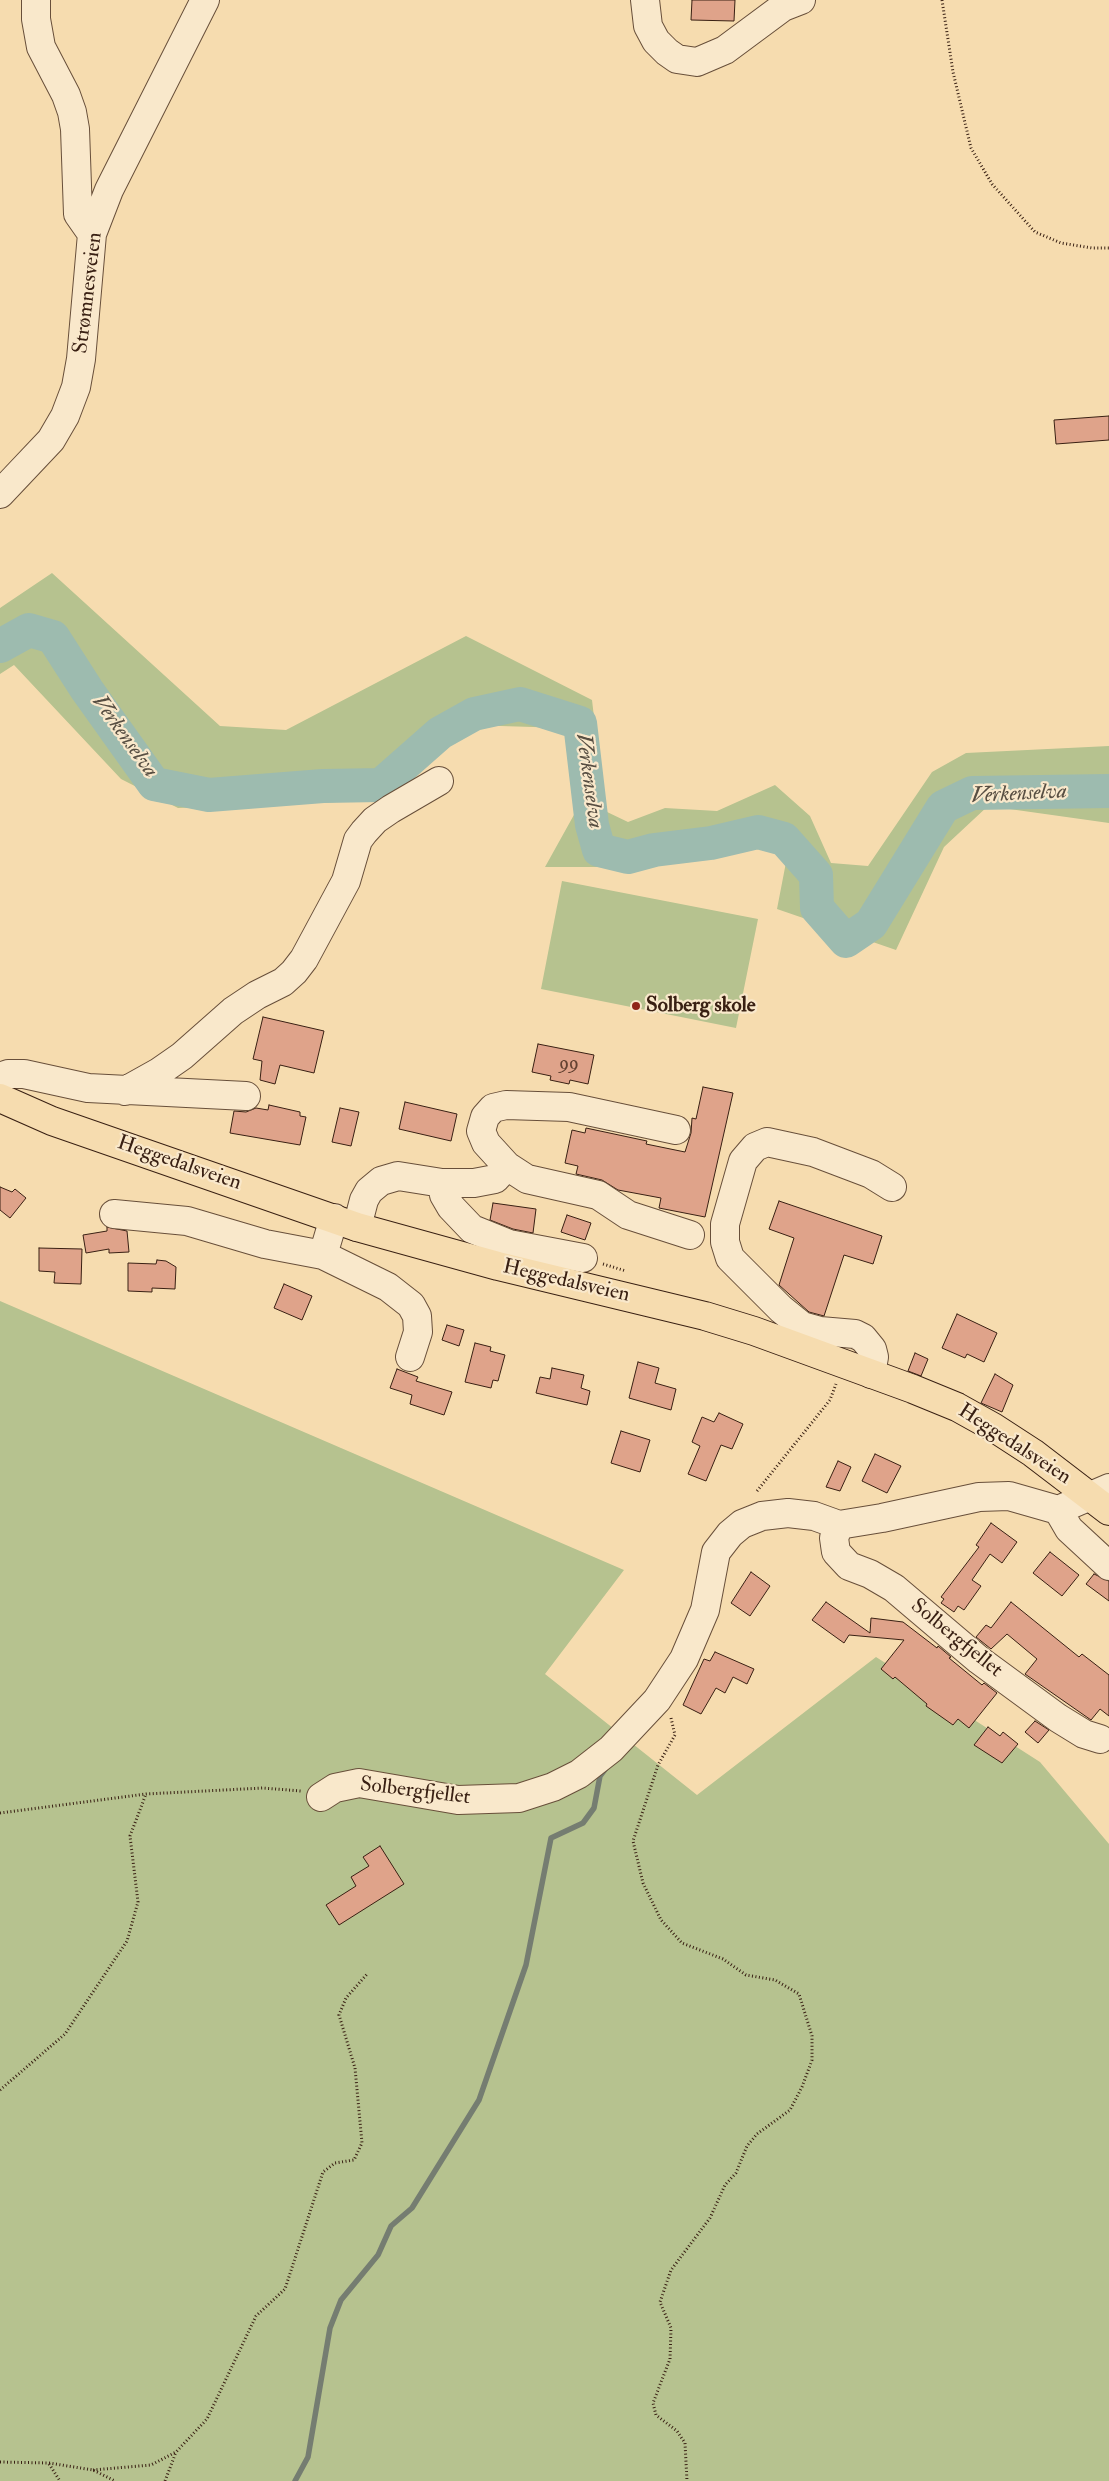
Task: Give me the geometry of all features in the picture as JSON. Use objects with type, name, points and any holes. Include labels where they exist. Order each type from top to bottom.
[{"type":"main road","name":"Heggedalsveien","points":[[0,1098],[52,1120],[345,1222],[498,1266],[705,1316],[754,1331],[957,1407],[986,1423],[1102,1498]]},
{"type":"street","points":[[36,0],[36,19],[40,47],[72,112],[75,130],[78,214],[92,234]]},
{"type":"street","name":"Strømnesveien","points":[[0,494],[51,440],[65,416],[76,387],[81,359],[92,234],[109,190],[205,0]]},
{"type":"street","points":[[645,0],[648,26],[656,41],[677,59],[696,62],[725,50],[783,7],[800,0]]},
{"type":"street","points":[[125,1091],[159,1072],[182,1056],[233,1011],[257,995],[283,982],[294,972],[304,959],[346,881],[358,840],[364,832],[375,820],[391,809],[440,781]]},
{"type":"street","points":[[0,1077],[8,1074],[24,1074],[88,1088],[246,1096]]},
{"type":"street","points":[[676,1130],[569,1106],[506,1105],[494,1108],[485,1116],[481,1130],[486,1143],[507,1166],[526,1180],[598,1195],[628,1215],[690,1235]]},
{"type":"street","points":[[871,1374],[874,1357],[872,1349],[863,1338],[855,1334],[820,1331],[802,1326],[781,1309],[730,1258],[725,1242],[725,1224],[742,1161],[755,1146],[767,1142],[813,1152],[871,1174],[892,1187]]},
{"type":"street","points":[[323,1254],[345,1222],[370,1191],[381,1181],[398,1176],[442,1183],[474,1183],[495,1179],[507,1166]]},
{"type":"street","points":[[442,1183],[444,1195],[451,1207],[472,1228],[509,1244],[583,1258]]},
{"type":"street","points":[[114,1214],[187,1221],[265,1244],[323,1254],[388,1287],[411,1305],[418,1323],[418,1332],[410,1357]]},
{"type":"street","name":"Solbergfjellet","points":[[321,1797],[335,1788],[359,1783],[458,1800],[519,1798],[553,1788],[579,1774],[611,1749],[657,1700],[684,1659],[702,1618],[716,1552],[730,1534],[742,1524],[762,1516],[788,1513],[814,1516],[839,1525],[882,1518],[979,1497],[1009,1496],[1058,1510]]},
{"type":"street","points":[[1102,1498],[1058,1510],[1069,1529],[1109,1566]]},
{"type":"street","name":"Solbergfjellet","points":[[839,1525],[834,1538],[836,1552],[849,1566],[870,1574],[894,1588],[979,1660],[1058,1718],[1084,1734],[1100,1739]]},
{"type":"path","points":[[942,0],[953,72],[971,148],[992,184],[1012,209],[1035,232],[1061,243],[1092,248],[1109,248]]},
{"type":"path","points":[[829,1380],[845,1387]]},
{"type":"path","points":[[757,1491],[830,1400],[837,1384]]},
{"type":"path","points":[[657,1700],[674,1721],[675,1735],[658,1765],[634,1840],[643,1883],[661,1920],[682,1943],[723,1959],[746,1975],[775,1980],[799,1994],[812,2036],[812,2060],[802,2087],[790,2110],[757,2134],[747,2146],[736,2173],[726,2185],[710,2218],[671,2270],[660,2302],[671,2328],[670,2358],[653,2403],[656,2415],[678,2431],[685,2443],[687,2481]]},
{"type":"path","points":[[0,1813],[146,1794],[263,1788],[299,1791],[321,1797]]},
{"type":"path","points":[[0,2090],[65,2034],[127,1941],[138,1902],[130,1836],[146,1794]]},
{"type":"path","points":[[0,2462],[49,2463],[93,2470],[151,2465],[176,2452],[207,2419],[256,2316],[285,2289],[323,2172],[335,2163],[354,2160],[362,2143],[355,2068],[339,2015],[346,1998],[368,1974]]},
{"type":"path","points":[[165,2481],[176,2452]]},
{"type":"path","points":[[49,2463],[60,2481]]},
{"type":"path","points":[[93,2470],[115,2481]]},
{"type":"green space","points":[[52,573],[220,726],[286,730],[466,636],[592,700],[605,811],[628,822],[665,808],[717,811],[775,785],[810,816],[831,863],[868,866],[932,772],[966,753],[1109,746],[1109,823],[988,806],[944,847],[896,950],[777,909],[788,852],[755,827],[716,846],[641,867],[545,867],[580,804],[566,728],[467,725],[393,800],[178,808],[121,779],[14,665],[0,674],[0,608]]},
{"type":"green space","points":[[562,881],[758,919],[736,1028],[541,989]]},
{"type":"green space","points":[[0,1301],[624,1570],[545,1674],[697,1795],[876,1657],[1040,1762],[1109,1844],[1109,2481],[0,2481]]},
{"type":"building","points":[[692,0],[735,0],[734,21],[691,20]]},
{"type":"building","points":[[1109,416],[1109,440],[1056,444],[1054,420]]},
{"type":"building","points":[[263,1017],[324,1031],[314,1073],[280,1065],[275,1084],[260,1080],[262,1061],[253,1059]]},
{"type":"building","points":[[538,1044],[594,1055],[588,1084],[570,1080],[569,1084],[550,1080],[551,1076],[532,1072]]},
{"type":"building","points":[[703,1087],[733,1093],[705,1217],[659,1208],[661,1198],[618,1190],[602,1180],[576,1174],[578,1166],[565,1163],[572,1130],[585,1133],[586,1128],[647,1141],[646,1144],[685,1152],[691,1133],[692,1118],[696,1119]]},
{"type":"building","points":[[405,1102],[457,1114],[451,1141],[399,1129]]},
{"type":"building","points":[[269,1105],[300,1112],[300,1116],[306,1117],[300,1145],[230,1133],[234,1111],[246,1112],[256,1108],[268,1110]]},
{"type":"building","points":[[340,1108],[359,1112],[351,1146],[332,1142]]},
{"type":"building","points":[[0,1187],[12,1192],[15,1189],[26,1198],[10,1218],[0,1210]]},
{"type":"building","points":[[779,1201],[882,1236],[873,1264],[844,1255],[824,1316],[809,1312],[779,1285],[794,1238],[769,1229]]},
{"type":"building","points":[[493,1203],[536,1209],[533,1233],[513,1229],[490,1220]]},
{"type":"building","points":[[567,1215],[591,1223],[585,1240],[561,1232]]},
{"type":"building","points":[[107,1227],[127,1231],[129,1252],[109,1253],[109,1249],[86,1253],[83,1235],[107,1231]]},
{"type":"building","points":[[39,1248],[82,1249],[81,1284],[54,1283],[55,1272],[39,1271]]},
{"type":"building","points":[[157,1260],[166,1261],[176,1267],[175,1289],[152,1288],[152,1292],[128,1291],[128,1263],[156,1264]]},
{"type":"building","points":[[284,1284],[312,1296],[302,1320],[274,1308]]},
{"type":"building","points":[[957,1314],[997,1333],[984,1362],[967,1354],[965,1358],[942,1348]]},
{"type":"building","points":[[447,1325],[464,1330],[459,1346],[442,1340]]},
{"type":"building","points":[[475,1343],[491,1347],[490,1351],[505,1355],[498,1381],[493,1380],[491,1388],[465,1382]]},
{"type":"building","points":[[915,1353],[928,1359],[921,1376],[908,1371]]},
{"type":"building","points":[[638,1362],[659,1368],[655,1383],[676,1389],[671,1410],[629,1398]]},
{"type":"building","points":[[552,1368],[584,1375],[581,1388],[590,1391],[587,1405],[536,1393],[540,1377],[550,1379]]},
{"type":"building","points":[[397,1369],[418,1377],[416,1381],[452,1392],[444,1415],[410,1404],[412,1395],[390,1388]]},
{"type":"building","points":[[995,1374],[1013,1385],[1002,1412],[981,1403]]},
{"type":"building","points":[[719,1413],[743,1424],[732,1449],[721,1445],[706,1481],[688,1474],[700,1446],[692,1442],[702,1417],[714,1422]]},
{"type":"building","points":[[621,1431],[650,1440],[640,1472],[611,1463]]},
{"type":"building","points":[[875,1454],[901,1466],[887,1493],[862,1481]]},
{"type":"building","points":[[838,1461],[851,1467],[840,1491],[826,1487]]},
{"type":"building","points":[[991,1523],[1017,1542],[1002,1563],[990,1554],[972,1580],[981,1586],[964,1610],[958,1606],[954,1612],[941,1603],[944,1599],[941,1597],[979,1547],[976,1545]]},
{"type":"building","points":[[1050,1552],[1079,1575],[1062,1596],[1033,1573]]},
{"type":"building","points":[[751,1572],[770,1586],[750,1616],[731,1603]]},
{"type":"building","points":[[1094,1574],[1109,1581],[1109,1601],[1086,1584]]},
{"type":"building","points":[[826,1602],[870,1633],[871,1618],[903,1622],[937,1648],[938,1646],[951,1657],[949,1658],[982,1685],[984,1683],[997,1693],[969,1728],[958,1719],[953,1725],[926,1706],[927,1704],[895,1677],[893,1679],[881,1669],[904,1640],[849,1635],[844,1643],[812,1620]]},
{"type":"building","points":[[1011,1602],[1079,1657],[1082,1654],[1109,1675],[1109,1716],[1100,1709],[1091,1720],[1025,1674],[1037,1659],[1007,1634],[991,1649],[976,1637],[986,1625],[991,1628]]},
{"type":"building","points":[[715,1652],[754,1669],[747,1684],[733,1677],[725,1693],[716,1688],[701,1714],[683,1705],[704,1659],[710,1661]]},
{"type":"building","points":[[1035,1721],[1049,1730],[1038,1743],[1025,1732]]},
{"type":"building","points":[[988,1727],[1000,1736],[1003,1732],[1018,1744],[1002,1763],[974,1745]]},
{"type":"building","points":[[380,1846],[404,1884],[339,1925],[326,1905],[356,1886],[351,1877],[369,1866],[363,1857]]},
{"type":"waterway","name":"Verkenselva","points":[[0,646],[29,630],[53,637],[87,690],[154,784],[209,795],[323,786],[381,785],[440,733],[474,714],[520,704],[580,723],[592,825],[599,850],[628,857],[654,850],[711,843],[758,832],[784,839],[816,875],[817,908],[846,941],[871,924],[943,807],[972,793],[1109,791]]},
{"type":"waterway","points":[[295,2481],[308,2457],[330,2328],[341,2300],[378,2255],[391,2226],[412,2208],[479,2100],[526,1965],[551,1838],[583,1823],[594,1808],[600,1776],[606,1768]]},
{"type":"place","name":"Solberg skole","points":[[636,1006]]}]
